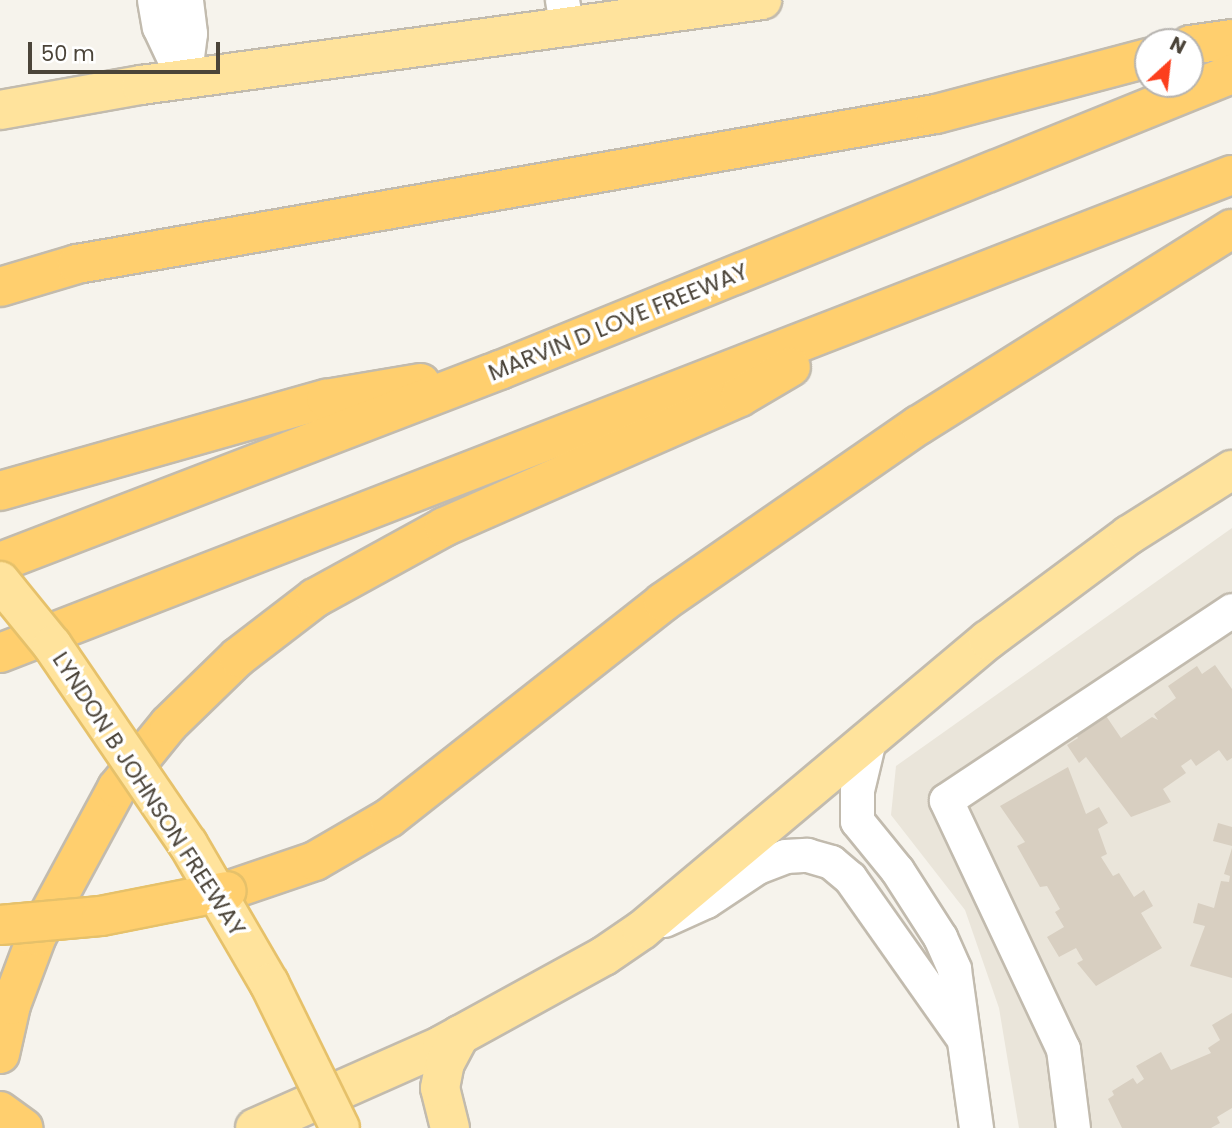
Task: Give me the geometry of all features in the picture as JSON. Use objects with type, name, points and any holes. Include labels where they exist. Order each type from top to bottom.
[{"type":"highway","points":[[1204,43],[1232,39]]},
{"type":"highway","points":[[0,286],[77,264],[936,114],[1134,62]]},
{"type":"highway","name":"MARVIN D LOVE FREEWAY","points":[[0,562],[500,370],[1232,74]]},
{"type":"highway","points":[[0,653],[1232,175]]},
{"type":"highway","points":[[0,925],[101,916],[227,891],[315,861],[389,818],[663,601],[919,425],[1232,229]]},
{"type":"highway","points":[[0,1054],[11,1005],[37,936],[117,788],[169,724],[238,657],[315,598],[444,527],[740,397],[898,306]]},
{"type":"highway","points":[[0,491],[326,399],[500,370]]},
{"type":"highway","points":[[0,1111],[23,1128]]},
{"type":"main road","points":[[0,110],[564,14],[762,0]]},
{"type":"main road","points":[[256,1128],[460,1035],[604,957],[642,930],[988,640],[1129,535],[1232,471]]},
{"type":"main road","name":"LYNDON B JOHNSON FREEWAY","points":[[0,581],[52,645],[188,844],[269,983],[340,1128]]},
{"type":"main road","points":[[450,1128],[440,1088],[445,1063],[460,1035]]},
{"type":"street","points":[[154,0],[159,27],[184,80]]},
{"type":"street","points":[[184,80],[190,33],[186,0]]},
{"type":"street","points":[[1073,1128],[1063,1049],[946,800],[1232,610]]},
{"type":"street","points":[[869,740],[857,790],[857,821],[897,870],[940,937],[954,969],[960,1034],[976,1128]]},
{"type":"street","points":[[642,930],[706,901],[757,867],[785,856],[807,855],[831,862],[850,878],[960,1034]]},
{"type":"shaded area","points":[[1232,528],[1232,1128],[1019,1128],[999,1008],[965,910],[891,815],[896,766]]},
{"type":"building","points":[[1215,665],[1232,689],[1232,758],[1227,761],[1219,750],[1196,766],[1191,759],[1181,766],[1186,773],[1163,789],[1171,802],[1131,817],[1086,757],[1079,763],[1067,745],[1078,738],[1070,727],[1100,707],[1121,738],[1152,717],[1158,720],[1154,714],[1176,698],[1168,686],[1197,666],[1202,674]]},
{"type":"building","points":[[1068,767],[1086,814],[1099,807],[1108,823],[1098,829],[1107,854],[1101,857],[1113,876],[1119,873],[1134,897],[1144,890],[1153,906],[1141,913],[1162,948],[1096,986],[1077,963],[1083,960],[1076,948],[1059,957],[1047,937],[1064,927],[1055,912],[1060,909],[1047,886],[1040,887],[1017,846],[1025,842],[1000,806]]},
{"type":"building","points":[[1218,823],[1232,827],[1232,846],[1213,841]]},
{"type":"building","points":[[1232,848],[1232,978],[1190,966],[1205,926],[1193,923],[1198,903],[1214,908],[1221,881],[1229,882],[1230,876],[1224,874]]},
{"type":"building","points":[[1232,1013],[1232,1108],[1217,1117],[1220,1123],[1211,1128],[1122,1128],[1108,1099],[1114,1095],[1112,1091],[1133,1078],[1137,1084],[1144,1079],[1136,1066],[1161,1052],[1171,1070],[1211,1053],[1208,1048],[1220,1040],[1212,1025]]}]
